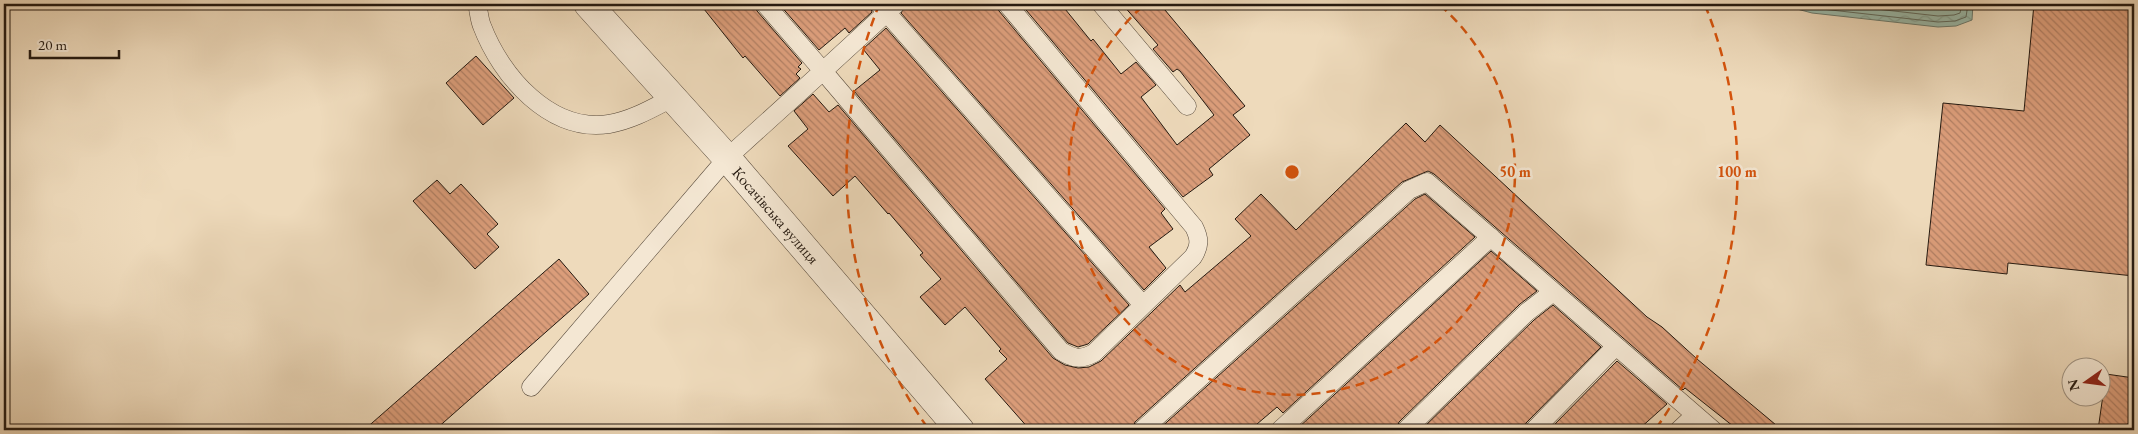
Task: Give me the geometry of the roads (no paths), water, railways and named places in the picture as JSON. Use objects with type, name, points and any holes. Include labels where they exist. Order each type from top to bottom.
[{"type":"street","name":"Косачівська вулиця","points":[[588,4],[727,158],[960,430]]},
{"type":"lane","points":[[477,4],[481,25],[500,63],[522,90],[548,110],[577,123],[607,124],[635,118],[672,98]]},
{"type":"lane","points":[[765,4],[1061,351],[1071,358],[1083,358],[1094,353],[1193,257],[1198,248],[1199,237],[1007,4]]},
{"type":"lane","points":[[1101,4],[1188,106]]},
{"type":"lane","points":[[530,387],[727,158],[823,71],[887,7],[1143,305]]},
{"type":"lane","points":[[1142,430],[1409,190],[1427,182],[1713,430]]},
{"type":"lane","points":[[1280,430],[1490,236]]},
{"type":"lane","points":[[1406,430],[1527,312],[1553,292]]},
{"type":"lane","points":[[1534,430],[1616,346]]},
{"type":"lane","points":[[1678,430],[1695,415]]},
{"type":"water","points":[[1793,4],[1973,4],[1972,20],[1956,26],[1938,27],[1812,13],[1797,9]]}]
